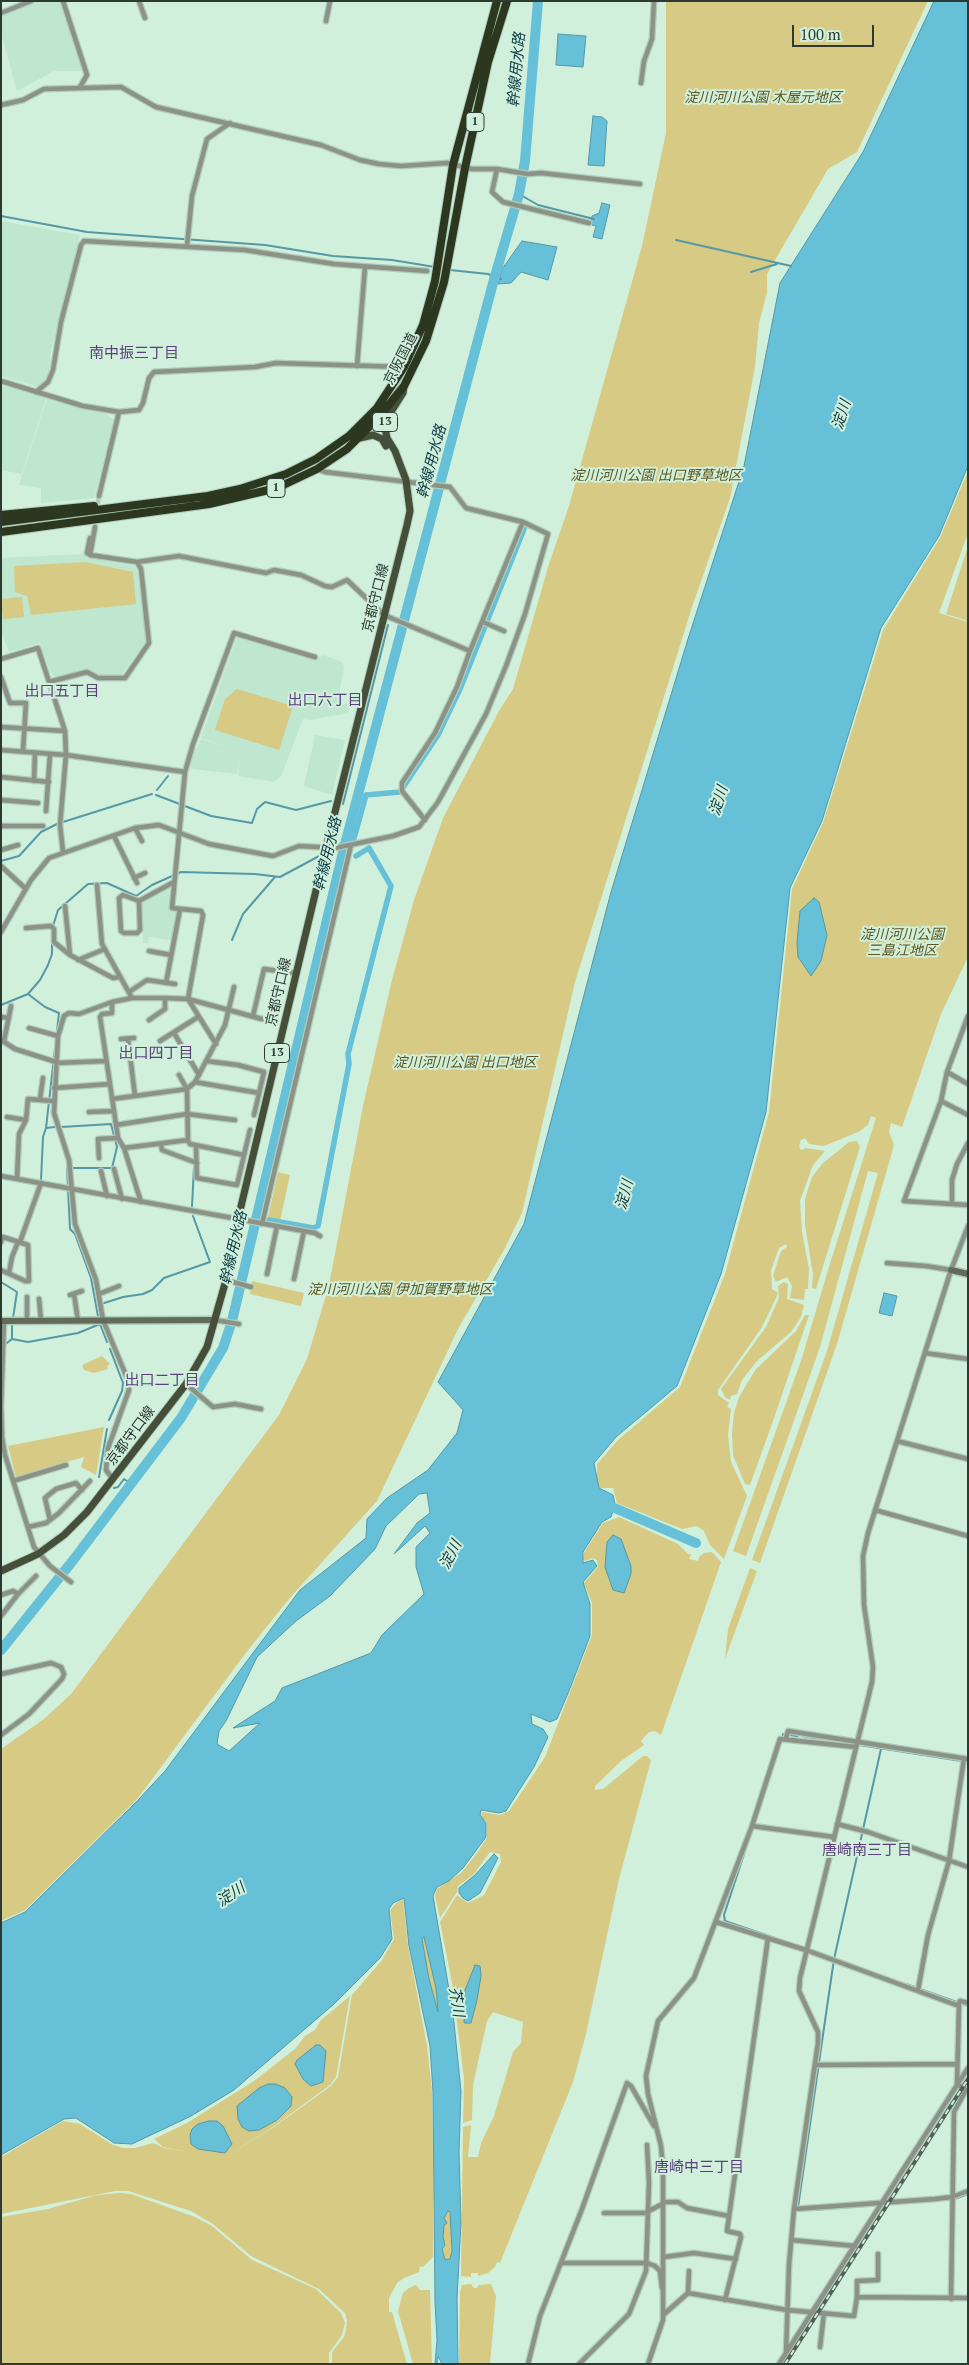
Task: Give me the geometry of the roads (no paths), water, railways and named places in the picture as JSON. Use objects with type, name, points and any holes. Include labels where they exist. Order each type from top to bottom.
[{"type":"highway","name":"京阪国道","points":[[1,522],[208,496],[240,489],[286,474],[316,460],[349,436],[377,408],[404,367],[423,325],[435,281],[453,165],[497,1]]},
{"type":"highway","name":"京阪国道","points":[[1,532],[94,523],[245,497],[278,488],[317,469],[347,450],[360,438],[404,386],[426,341],[444,282],[464,168],[488,62],[507,1]]},
{"type":"highway","points":[[1,515],[96,506],[125,507]]},
{"type":"main road","name":"京都守口線","points":[[1,1571],[38,1554],[64,1535],[114,1480],[188,1385],[207,1347],[217,1320],[228,1280],[296,973],[326,848],[408,525],[410,511],[406,480],[398,459],[386,438],[384,423],[404,393],[404,386]]},
{"type":"main road","name":"京都守口線","points":[[360,438],[373,435],[382,440],[398,459]]},
{"type":"street","points":[[1,13],[31,1]]},
{"type":"street","points":[[63,1],[86,75],[80,87]]},
{"type":"street","points":[[139,1],[145,18]]},
{"type":"street","points":[[326,21],[330,1]]},
{"type":"street","points":[[641,83],[644,61],[652,39],[654,1]]},
{"type":"street","points":[[1,105],[23,100],[44,88],[121,87],[156,106],[321,145],[360,160],[379,164],[401,166],[447,163],[464,168],[496,169],[528,174],[559,175],[640,184]]},
{"type":"street","points":[[187,245],[192,196],[207,139],[230,123]]},
{"type":"street","points":[[496,169],[492,192],[503,202],[589,223]]},
{"type":"street","points":[[36,392],[48,382],[53,370],[61,322],[81,245],[84,241],[187,245],[245,250],[365,267],[374,266],[428,271]]},
{"type":"street","points":[[357,366],[365,267]]},
{"type":"street","points":[[1,381],[83,406],[119,412],[139,410],[144,403],[149,378],[154,372],[255,367],[276,363],[404,367]]},
{"type":"street","points":[[99,496],[119,412]]},
{"type":"street","points":[[96,506],[103,468],[106,464]]},
{"type":"street","points":[[1,932],[26,889],[49,858],[135,828],[159,825],[210,844],[273,856],[299,846],[326,848],[351,845],[405,832],[419,827],[438,802],[486,714],[525,614],[548,534],[523,522],[466,508],[450,487],[406,480],[325,472],[317,469]]},
{"type":"street","points":[[425,820],[402,789],[402,783],[435,732],[458,687],[470,651],[523,522]]},
{"type":"street","points":[[94,523],[87,553],[90,555],[137,562],[179,556],[266,573],[274,570],[301,575],[325,586],[332,587],[347,580],[384,616],[470,651]]},
{"type":"street","points":[[49,682],[87,672],[98,678],[125,678],[149,643],[141,569],[137,562]]},
{"type":"street","points":[[483,622],[504,631]]},
{"type":"street","points":[[216,1044],[188,999],[203,915],[201,911],[172,908],[185,772],[193,744],[234,633],[315,657]]},
{"type":"street","points":[[1,659],[38,648],[65,731],[66,755],[60,824],[63,852]]},
{"type":"street","points":[[1,676],[10,703],[26,703],[23,751]]},
{"type":"street","points":[[1,727],[65,731]]},
{"type":"street","points":[[1,750],[66,755],[185,772]]},
{"type":"street","points":[[34,781],[36,753]]},
{"type":"street","points":[[46,811],[50,754]]},
{"type":"street","points":[[1,778],[49,782]]},
{"type":"street","points":[[1,800],[38,803]]},
{"type":"street","points":[[1,826],[43,826]]},
{"type":"street","points":[[135,828],[142,841]]},
{"type":"street","points":[[114,836],[128,861],[128,866],[135,881],[145,873]]},
{"type":"street","points":[[1,850],[18,845]]},
{"type":"street","points":[[262,1224],[351,845]]},
{"type":"street","points":[[1,866],[26,889]]},
{"type":"street","points":[[139,901],[140,930],[137,933],[124,933],[121,931],[119,898],[123,895],[132,900],[139,901],[174,877]]},
{"type":"street","points":[[97,885],[102,944],[132,998]]},
{"type":"street","points":[[65,906],[70,955]]},
{"type":"street","points":[[166,983],[180,909]]},
{"type":"street","points":[[26,928],[50,926],[54,929],[54,942],[70,955],[113,978],[120,978]]},
{"type":"street","points":[[78,960],[105,949]]},
{"type":"street","points":[[148,951],[171,955]]},
{"type":"street","points":[[253,1016],[264,969],[296,973]]},
{"type":"street","points":[[129,992],[147,980],[175,984]]},
{"type":"street","points":[[112,1099],[187,1089],[195,1082],[225,1025],[234,988]]},
{"type":"street","points":[[114,1480],[106,1470],[108,1448],[128,1390],[128,1378],[103,1320],[99,1294],[75,1224],[70,1188],[69,1160],[54,1113],[53,1101],[58,1036],[64,1016],[69,1013],[84,1012],[112,1002],[132,998],[165,998],[188,999],[262,1019]]},
{"type":"street","points":[[149,1020],[165,1009],[165,998]]},
{"type":"street","points":[[112,1002],[112,1013],[102,1014],[100,1017],[106,1060],[118,1138],[124,1148],[141,1202]]},
{"type":"street","points":[[12,1006],[3,1040],[15,1048],[56,1062],[106,1060]]},
{"type":"street","points":[[968,1016],[947,1072],[941,1101],[904,1201],[968,1205]]},
{"type":"street","points":[[1,1017],[9,1018]]},
{"type":"street","points":[[160,1041],[198,1017]]},
{"type":"street","points":[[29,1028],[58,1036]]},
{"type":"street","points":[[174,1033],[199,1075]]},
{"type":"street","points":[[121,1040],[134,1038]]},
{"type":"street","points":[[128,1039],[135,1096]]},
{"type":"street","points":[[206,1061],[264,1072],[254,1115]]},
{"type":"street","points":[[947,1072],[968,1084]]},
{"type":"street","points":[[179,1075],[187,1089],[188,1140],[190,1144],[244,1155]]},
{"type":"street","points":[[40,1099],[43,1078]]},
{"type":"street","points":[[195,1082],[259,1093]]},
{"type":"street","points":[[54,1088],[110,1084]]},
{"type":"street","points":[[17,1179],[19,1134],[26,1120],[28,1100],[53,1101]]},
{"type":"street","points":[[941,1101],[968,1115]]},
{"type":"street","points":[[89,1112],[114,1111]]},
{"type":"street","points":[[116,1125],[187,1114],[234,1120]]},
{"type":"street","points":[[6,1116],[26,1120]]},
{"type":"street","points":[[196,1146],[197,1178],[238,1185],[250,1130]]},
{"type":"street","points":[[99,1158],[98,1140],[118,1138]]},
{"type":"street","points":[[124,1148],[188,1140]]},
{"type":"street","points":[[952,1203],[952,1180],[957,1164],[968,1143]]},
{"type":"street","points":[[161,1144],[162,1150],[197,1163]]},
{"type":"street","points":[[114,1169],[122,1199]]},
{"type":"street","points":[[101,1171],[108,1196]]},
{"type":"street","points":[[1,1176],[304,1231],[320,1236]]},
{"type":"street","points":[[9,1273],[12,1257],[41,1183]]},
{"type":"street","points":[[267,1274],[277,1226]]},
{"type":"street","points":[[786,2353],[791,2240],[818,2032],[800,1991],[800,1978],[872,1682],[873,1667],[866,1626],[862,1568],[868,1533],[875,1510],[952,1270],[968,1226]]},
{"type":"street","points":[[294,1279],[304,1231]]},
{"type":"street","points":[[1,1242],[2,1237],[28,1244],[29,1281],[25,1282],[1,1270]]},
{"type":"street","points":[[887,1263],[926,1266],[968,1274]]},
{"type":"street","points":[[228,1280],[250,1287]]},
{"type":"street","points":[[99,1294],[119,1286]]},
{"type":"street","points":[[78,1321],[72,1294],[82,1291]]},
{"type":"street","points":[[27,1297],[27,1320]]},
{"type":"street","points":[[38,1299],[41,1320]]},
{"type":"street","points":[[71,1582],[38,1554],[13,1481],[2,1437],[3,1321],[217,1320],[239,1324]]},
{"type":"street","points":[[925,1353],[968,1359]]},
{"type":"street","points":[[188,1385],[208,1400],[213,1407],[236,1404],[261,1409]]},
{"type":"street","points":[[897,1441],[968,1459]]},
{"type":"street","points":[[13,1481],[66,1465]]},
{"type":"street","points":[[28,1527],[50,1520],[90,1480]]},
{"type":"street","points":[[50,1520],[45,1498],[56,1489],[76,1483],[82,1490]]},
{"type":"street","points":[[875,1510],[968,1536]]},
{"type":"street","points":[[1,1616],[18,1594],[36,1576]]},
{"type":"street","points":[[1,1595],[13,1591],[18,1594]]},
{"type":"street","points":[[1,1674],[50,1663],[61,1667],[64,1674],[62,1679],[29,1714],[1,1735]]},
{"type":"street","points":[[657,2132],[648,2094],[646,2076],[658,2021],[694,1978],[752,1826],[780,1739],[857,1745],[966,1758],[949,1861],[928,1935],[918,1990]]},
{"type":"street","points":[[837,1824],[868,1832],[968,1867]]},
{"type":"street","points":[[752,1826],[834,1837]]},
{"type":"street","points":[[716,1922],[806,1950],[958,2005]]},
{"type":"street","points":[[725,2300],[741,2237],[740,2234],[727,2231],[768,1938]]},
{"type":"street","points":[[958,2084],[958,2005],[960,2001],[968,2003]]},
{"type":"street","points":[[815,2064],[957,2064]]},
{"type":"street","points":[[779,2364],[968,2068]]},
{"type":"street","points":[[528,2364],[540,2316],[562,2263],[627,2083],[631,2086],[651,2118],[661,2146],[664,2203],[663,2315],[659,2336],[648,2364]]},
{"type":"street","points":[[951,2299],[954,2112],[966,2090],[958,2084]]},
{"type":"street","points":[[580,2364],[629,2314],[647,2263],[647,2145]]},
{"type":"street","points":[[794,2210],[952,2197],[968,2192]]},
{"type":"street","points":[[604,2213],[645,2213],[664,2203],[678,2202],[687,2208],[730,2216]]},
{"type":"street","points":[[791,2240],[855,2246]]},
{"type":"street","points":[[664,2257],[694,2253],[736,2259]]},
{"type":"street","points":[[688,2293],[787,2310],[854,2316],[857,2281],[878,2280],[878,2254]]},
{"type":"street","points":[[562,2263],[647,2263],[655,2266],[660,2271],[663,2294]]},
{"type":"street","points":[[663,2315],[688,2293],[689,2271]]},
{"type":"street","points":[[857,2298],[968,2298]]},
{"type":"street","points":[[820,2347],[824,2313]]},
{"type":"water","name":"淀川","points":[[934,1],[968,1],[968,466],[939,536],[881,628],[822,821],[790,888],[766,1112],[721,1274],[677,1386],[616,1437],[594,1463],[599,1488],[613,1495],[615,1504],[611,1517],[602,1522],[583,1552],[583,1563],[593,1560],[597,1566],[583,1582],[590,1604],[590,1636],[557,1719],[550,1722],[531,1714],[532,1724],[543,1729],[548,1737],[534,1767],[506,1811],[499,1813],[481,1810],[480,1815],[486,1823],[486,1837],[463,1868],[449,1881],[437,1887],[433,1896],[453,2013],[461,2091],[459,2152],[461,2222],[457,2299],[458,2364],[442,2364],[438,2356],[437,2364],[435,2364],[437,2340],[433,2092],[430,2046],[409,1946],[404,1898],[393,1903],[389,1909],[392,1939],[380,1958],[334,2004],[234,2090],[191,2116],[132,2144],[114,2143],[76,2118],[64,2119],[1,2155],[1,1923],[25,1912],[139,1799],[165,1771],[300,1590],[366,1538],[367,1519],[387,1498],[428,1470],[457,1433],[463,1410],[438,1382],[524,1224],[611,892],[688,639],[744,466],[780,283],[863,152]],"holes":[[[427,1493],[430,1513],[417,1523],[394,1554],[425,1526],[430,1533],[416,1547],[416,1567],[424,1594],[382,1635],[371,1653],[282,1688],[275,1701],[233,1728],[260,1723],[229,1751],[217,1744],[219,1731],[226,1721],[257,1657],[296,1621],[330,1596],[375,1549],[386,1526],[419,1494]],[[424,1937],[436,1988],[438,2012],[429,1979],[422,1939]],[[448,2211],[450,2212],[452,2251],[450,2259],[445,2260],[442,2249],[445,2245],[443,2237],[444,2225],[447,2223],[444,2218]]]},
{"type":"water","points":[[558,34],[586,36],[583,67],[556,65]]},
{"type":"water","points":[[593,116],[602,117],[607,121],[604,166],[588,165]]},
{"type":"water","points":[[602,203],[610,205],[602,239],[593,237],[596,226],[592,225],[591,220],[592,216],[599,213]]},
{"type":"water","points":[[522,241],[557,247],[548,280],[521,272],[511,283],[498,284],[502,269]]},
{"type":"water","points":[[814,898],[819,902],[827,935],[821,961],[811,976],[798,957],[797,942],[800,911]]},
{"type":"water","points":[[884,1293],[897,1296],[892,1316],[879,1313]]},
{"type":"water","points":[[613,1535],[621,1539],[631,1566],[631,1574],[624,1593],[613,1590],[605,1567],[607,1542]]},
{"type":"water","points":[[494,1854],[498,1858],[480,1893],[468,1901],[463,1898],[459,1893],[459,1888],[475,1875]]},
{"type":"water","points":[[475,1965],[480,1966],[481,1976],[477,2000],[471,2023],[464,2023],[465,1990]]},
{"type":"water","points":[[316,2045],[320,2045],[326,2051],[323,2082],[311,2086],[303,2079],[295,2064],[297,2060]]},
{"type":"water","points":[[268,2084],[276,2084],[285,2088],[292,2097],[291,2106],[277,2120],[259,2130],[249,2131],[242,2127],[238,2119],[237,2106],[259,2088]]},
{"type":"water","points":[[217,2121],[223,2126],[232,2144],[225,2153],[198,2149],[191,2144],[190,2135],[192,2129],[198,2124]]},
{"type":"waterway","name":"幹線用水路","points":[[1,1650],[71,1563],[181,1418],[223,1348],[232,1321],[344,848],[493,283],[519,194],[525,161],[538,1]]},
{"type":"waterway","points":[[519,194],[538,205],[594,219]]},
{"type":"waterway","points":[[1,216],[87,232],[265,245],[333,256],[392,260],[435,267]]},
{"type":"waterway","points":[[676,240],[791,266]]},
{"type":"waterway","points":[[751,272],[777,264]]},
{"type":"waterway","points":[[450,270],[488,274],[501,279]]},
{"type":"waterway","points":[[346,840],[353,842],[366,795],[400,792],[438,735],[460,689],[524,529]]},
{"type":"waterway","points":[[343,804],[388,625]]},
{"type":"waterway","points":[[157,790],[168,776]]},
{"type":"waterway","points":[[63,822],[152,794]]},
{"type":"waterway","points":[[156,795],[211,816],[252,823],[257,809],[265,802],[296,810],[331,801]]},
{"type":"waterway","points":[[1,861],[19,856],[41,832],[59,823]]},
{"type":"waterway","name":"幹線用水路","points":[[338,845],[346,840]]},
{"type":"waterway","points":[[269,1220],[313,1228],[318,1226],[349,1064],[348,1054],[391,886],[369,848],[356,856]]},
{"type":"waterway","points":[[53,926],[58,910],[88,884],[107,883],[136,896],[152,885],[181,872],[255,874],[280,877],[323,854]]},
{"type":"waterway","points":[[232,940],[243,914],[275,877]]},
{"type":"waterway","points":[[1,1005],[28,994],[40,980],[52,954],[52,943]]},
{"type":"waterway","points":[[28,994],[45,1007],[59,1013],[46,1128],[43,1137],[41,1180]]},
{"type":"waterway","points":[[61,1127],[111,1124],[117,1147],[112,1168],[73,1168]]},
{"type":"waterway","points":[[46,1128],[55,1127]]},
{"type":"waterway","points":[[192,1206],[194,1167]]},
{"type":"waterway","points":[[67,1168],[70,1229],[75,1234],[91,1278],[98,1316]]},
{"type":"waterway","points":[[101,1304],[123,1297],[143,1294],[152,1290],[164,1278],[210,1262],[193,1216]]},
{"type":"waterway","points":[[1,1282],[17,1292],[13,1318]]},
{"type":"waterway","points":[[3,1346],[12,1339],[12,1323]]},
{"type":"waterway","points":[[12,1339],[28,1342],[78,1333],[100,1324],[107,1342]]},
{"type":"waterway","points":[[109,1420],[122,1391],[123,1383],[110,1349]]},
{"type":"waterway","points":[[99,1477],[107,1429]]},
{"type":"waterway","points":[[114,1488],[118,1487],[124,1479],[131,1484]]},
{"type":"waterway","points":[[603,1503],[696,1543]]},
{"type":"waterway","points":[[783,1736],[783,1734],[797,1736]]},
{"type":"waterway","points":[[802,1736],[968,1762]]},
{"type":"waterway","points":[[798,2207],[834,1959],[881,1749]]},
{"type":"waterway","points":[[747,1845],[724,1915],[725,1921],[775,1938]]},
{"type":"waterway","points":[[906,1984],[968,2006]]},
{"type":"waterway","points":[[941,2200],[952,2200],[968,2194]]},
{"type":"waterway","points":[[812,2210],[892,2204]]},
{"type":"tunnel","points":[[97,510],[99,496]]},
{"type":"railway","points":[[785,2364],[968,2079]]},
{"type":"district","name":"南中振三丁目","points":[[134,354]]},
{"type":"district","name":"出口五丁目","points":[[62,692]]},
{"type":"district","name":"出口六丁目","points":[[325,701]]},
{"type":"district","name":"出口四丁目","points":[[156,1054]]},
{"type":"district","name":"出口二丁目","points":[[162,1381]]},
{"type":"district","name":"唐崎南三丁目","points":[[867,1851]]},
{"type":"district","name":"唐崎中三丁目","points":[[699,2168]]},
{"type":"park label","name":"淀川河川公園 木屋元地区","points":[[763,98]]},
{"type":"park label","name":"淀川河川公園 出口野草地区","points":[[656,476]]},
{"type":"park label","name":"淀川河川公園 三島江地区","points":[[902,944]]},
{"type":"park label","name":"淀川河川公園 出口地区","points":[[465,1063]]},
{"type":"park label","name":"淀川河川公園 伊加賀野草地区","points":[[400,1290]]},
{"type":"water label","name":"芥川","points":[[456,2002]]}]
